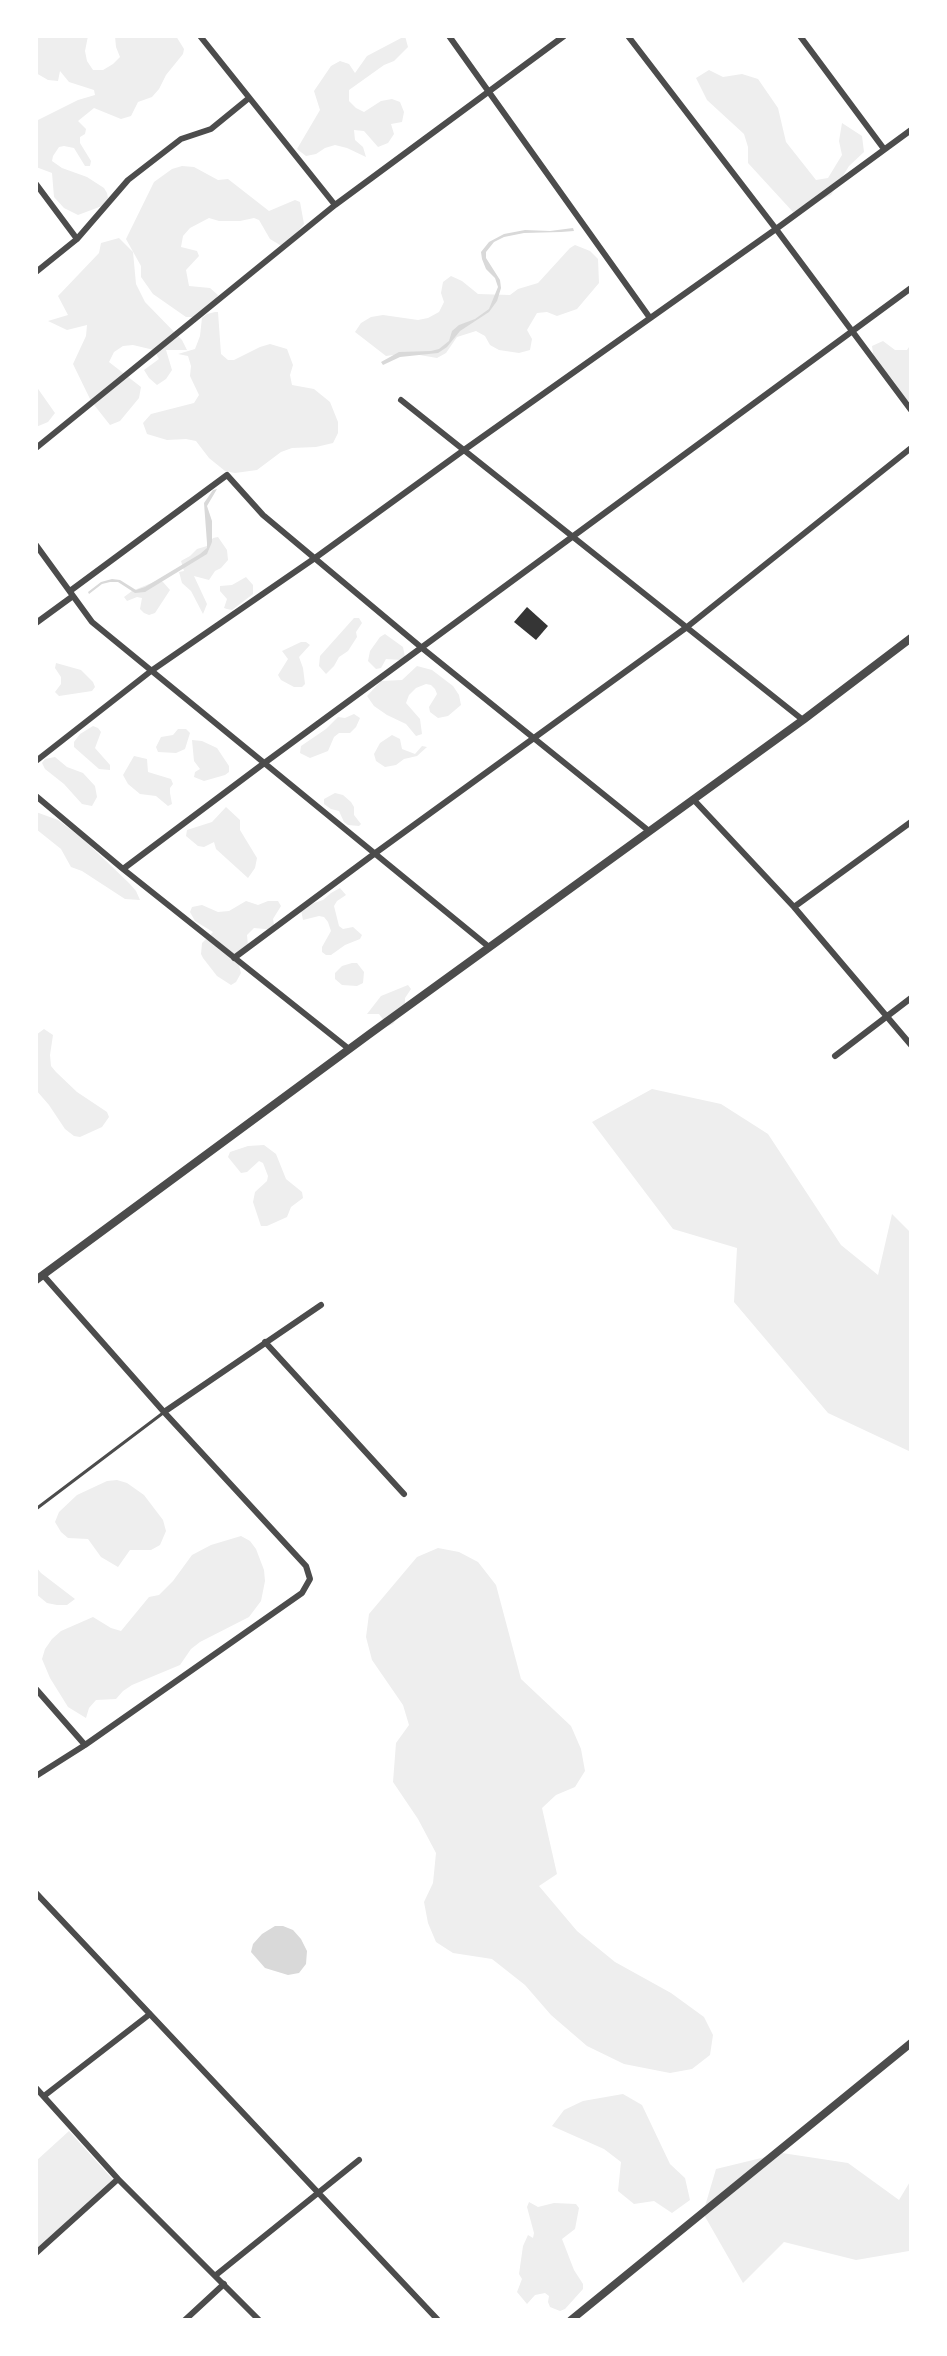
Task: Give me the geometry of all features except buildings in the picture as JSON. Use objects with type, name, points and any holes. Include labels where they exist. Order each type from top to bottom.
[{"type":"street","points":[[200,36],[335,206]]},
{"type":"street","points":[[449,36],[650,318]]},
{"type":"street","points":[[36,448],[335,206],[564,36]]},
{"type":"street","points":[[628,36],[911,410]]},
{"type":"street","points":[[800,36],[884,149]]},
{"type":"street","points":[[36,272],[77,239],[128,180],[181,139],[211,129],[249,98]]},
{"type":"street","points":[[36,761],[151,671],[315,558],[911,130]]},
{"type":"street","points":[[36,184],[77,239]]},
{"type":"street","points":[[123,869],[262,764],[911,288]]},
{"type":"street","points":[[401,400],[804,720]]},
{"type":"street","points":[[234,958],[533,737],[687,627],[911,448]]},
{"type":"street","points":[[36,623],[227,475],[263,515],[422,648],[649,831]]},
{"type":"street","points":[[36,545],[92,622],[262,764],[489,947]]},
{"type":"street","points":[[36,1776],[85,1745],[302,1593],[310,1579],[306,1566],[40,1278],[489,947],[804,720],[911,638]]},
{"type":"street","points":[[36,796],[123,869],[350,1049]]},
{"type":"street","points":[[693,799],[794,907],[911,1045]]},
{"type":"street","points":[[794,907],[911,822]]},
{"type":"street","points":[[835,1056],[911,998]]},
{"type":"street","points":[[164,1412],[321,1305]]},
{"type":"street","points":[[265,1342],[404,1494]]},
{"type":"street","points":[[36,1689],[85,1745]]},
{"type":"street","points":[[36,1893],[438,2320]]},
{"type":"street","points":[[44,2096],[150,2014]]},
{"type":"street","points":[[571,2320],[911,2043]]},
{"type":"street","points":[[36,2088],[118,2179],[259,2320]]},
{"type":"street","points":[[216,2275],[359,2160]]},
{"type":"street","points":[[36,2253],[118,2179]]},
{"type":"street","points":[[185,2320],[224,2284]]},
{"type":"lane","points":[[36,1509],[164,1412]]},
{"type":"shaded area","points":[[36,36],[88,36],[85,51],[87,61],[93,70],[103,70],[120,57],[115,36],[176,36],[184,49],[183,54],[166,75],[159,89],[152,97],[138,102],[131,116],[121,119],[94,108],[78,121],[86,129],[85,134],[80,137],[80,143],[91,161],[90,166],[85,166],[74,148],[59,147],[53,156],[52,161],[62,168],[87,177],[104,188],[107,193],[108,198],[102,206],[78,215],[64,208],[54,197],[52,173],[36,167],[36,121],[78,100],[95,95],[94,90],[69,82],[60,71],[58,81],[48,80],[36,73]]},
{"type":"shaded area","points":[[405,36],[408,47],[394,61],[384,65],[349,90],[349,101],[364,112],[381,101],[392,99],[400,102],[404,112],[402,122],[391,124],[394,134],[388,143],[378,147],[364,131],[354,130],[355,140],[363,147],[366,157],[335,145],[306,156],[297,149],[320,110],[314,91],[331,66],[340,61],[349,64],[355,73],[367,56]]},
{"type":"shaded area","points":[[709,70],[723,77],[742,74],[758,79],[778,108],[786,142],[816,180],[828,178],[842,155],[839,141],[842,123],[862,136],[864,152],[849,166],[831,195],[793,212],[748,163],[748,147],[744,134],[707,100],[696,78]]},
{"type":"shaded area","points":[[182,166],[194,167],[218,180],[228,179],[269,211],[295,200],[300,202],[304,224],[286,246],[270,239],[259,220],[254,218],[219,221],[209,218],[190,228],[183,236],[181,247],[197,251],[199,256],[186,270],[189,286],[210,288],[218,295],[213,304],[196,317],[186,317],[153,294],[141,277],[141,266],[126,239],[154,182],[172,169]]},
{"type":"shaded area","points":[[573,228],[574,231],[524,233],[504,237],[494,242],[486,252],[486,258],[500,280],[501,288],[497,301],[489,312],[460,331],[447,347],[438,353],[400,357],[383,365],[381,362],[399,352],[439,349],[449,341],[452,331],[459,325],[475,319],[489,309],[498,287],[495,278],[486,269],[482,259],[481,252],[489,242],[504,234],[525,230],[550,231]]},
{"type":"shaded area","points":[[119,238],[133,252],[136,284],[145,302],[182,340],[187,350],[166,350],[172,370],[166,379],[157,385],[144,370],[159,359],[154,350],[133,345],[123,346],[114,352],[109,362],[141,387],[139,398],[120,421],[110,425],[91,401],[73,364],[86,336],[87,325],[67,330],[48,321],[68,315],[58,296],[99,253],[101,243]]},
{"type":"shaded area","points":[[575,245],[590,251],[598,259],[599,283],[577,309],[557,316],[547,312],[537,313],[527,330],[532,339],[530,350],[519,353],[499,350],[490,345],[485,336],[476,331],[457,337],[446,353],[437,358],[408,353],[386,356],[355,332],[361,323],[371,317],[383,315],[418,320],[439,312],[444,302],[441,293],[443,282],[451,276],[462,281],[478,294],[510,295],[518,289],[538,283]]},
{"type":"shaded area","points":[[218,312],[221,354],[228,360],[234,360],[270,344],[287,349],[293,365],[290,375],[292,385],[314,389],[330,402],[338,422],[338,433],[333,443],[316,447],[292,448],[281,452],[257,470],[235,473],[225,471],[209,458],[196,441],[167,440],[147,434],[143,423],[151,414],[194,403],[199,395],[190,376],[191,366],[188,356],[178,354],[195,349],[200,336],[202,318]]},
{"type":"shaded area","points":[[883,341],[895,350],[907,350],[911,344],[911,402],[874,360],[872,346]]},
{"type":"shaded area","points":[[36,386],[55,413],[48,422],[36,427]]},
{"type":"shaded area","points":[[217,489],[207,506],[212,521],[212,542],[207,554],[145,592],[135,593],[118,582],[110,582],[102,584],[89,594],[88,592],[101,582],[112,579],[120,580],[136,590],[145,587],[200,554],[207,548],[204,503],[213,490]]},
{"type":"shaded area","points":[[218,537],[227,550],[228,560],[215,571],[209,580],[194,576],[207,604],[203,614],[191,591],[182,583],[179,572],[184,571],[181,561],[197,549],[207,546],[213,538]]},
{"type":"shaded area","points":[[246,577],[253,585],[253,594],[232,610],[224,608],[227,599],[220,591],[220,586],[232,585]]},
{"type":"shaded area","points":[[159,580],[170,590],[155,613],[149,615],[140,609],[142,598],[137,597],[127,601],[124,597],[132,591]]},
{"type":"shaded area","points":[[354,618],[359,618],[362,623],[356,632],[357,637],[348,651],[339,657],[326,674],[319,666],[320,656]]},
{"type":"shaded area","points":[[385,634],[403,647],[405,657],[401,660],[386,659],[381,668],[376,669],[368,661],[370,651]]},
{"type":"shaded area","points":[[301,642],[310,645],[299,657],[305,684],[302,687],[294,687],[281,680],[278,675],[288,659],[282,651]]},
{"type":"shaded area","points":[[56,663],[81,670],[95,687],[92,691],[59,696],[55,692],[61,684],[61,677],[55,668]]},
{"type":"shaded area","points":[[417,666],[432,670],[453,686],[459,695],[461,705],[448,716],[438,718],[430,712],[429,707],[437,694],[435,689],[426,684],[416,688],[409,695],[406,703],[420,719],[422,734],[416,736],[406,724],[374,706],[367,696],[381,681],[402,680]]},
{"type":"shaded area","points":[[354,714],[360,718],[356,727],[350,733],[339,733],[334,737],[328,751],[310,758],[300,753],[301,746],[326,729],[338,717],[345,718]]},
{"type":"shaded area","points":[[93,726],[101,732],[95,748],[110,765],[110,770],[99,769],[74,747],[74,742],[80,734]]},
{"type":"shaded area","points":[[178,729],[186,729],[190,733],[185,749],[176,753],[158,752],[156,747],[161,737],[173,735]]},
{"type":"shaded area","points":[[392,735],[400,739],[402,749],[415,754],[422,746],[427,747],[417,756],[385,767],[376,761],[374,754],[380,743]]},
{"type":"shaded area","points":[[192,740],[202,741],[217,748],[229,766],[229,772],[204,781],[194,777],[195,772],[200,769],[194,761]]},
{"type":"shaded area","points":[[134,756],[147,759],[148,772],[171,779],[172,804],[168,806],[156,796],[140,794],[128,784],[123,775]]},
{"type":"shaded area","points":[[55,757],[67,767],[83,773],[95,786],[97,797],[92,806],[82,804],[64,784],[45,769],[42,763],[45,759]]},
{"type":"shaded area","points":[[335,793],[343,795],[351,802],[354,815],[361,824],[359,826],[348,825],[339,811],[324,804],[324,799]]},
{"type":"shaded area","points":[[226,807],[240,820],[240,830],[257,858],[255,868],[248,878],[216,849],[214,842],[204,847],[198,846],[186,836],[187,830],[212,822]]},
{"type":"shaded area","points":[[36,812],[58,820],[82,838],[129,883],[140,900],[125,899],[82,871],[71,867],[61,849],[36,829]]},
{"type":"shaded area","points":[[340,888],[346,895],[334,906],[339,926],[343,929],[353,927],[362,935],[360,939],[345,945],[331,955],[326,955],[322,952],[322,947],[331,931],[328,922],[324,917],[319,916],[303,920],[301,910],[323,900]]},
{"type":"shaded area","points":[[246,901],[258,905],[268,901],[278,901],[281,906],[273,919],[275,930],[254,928],[247,935],[248,946],[238,962],[241,973],[236,982],[231,985],[217,976],[203,958],[202,943],[213,932],[195,921],[190,912],[192,907],[202,905],[218,912],[229,911]]},
{"type":"shaded area","points":[[357,963],[364,972],[363,983],[357,986],[342,985],[335,979],[335,973],[342,966]]},
{"type":"shaded area","points":[[408,985],[411,989],[405,998],[405,1007],[393,1024],[388,1026],[379,1014],[367,1014],[381,996]]},
{"type":"shaded area","points":[[44,1029],[53,1035],[51,1066],[77,1092],[107,1112],[109,1117],[102,1127],[80,1137],[74,1136],[65,1129],[36,1090],[36,1035]]},
{"type":"shaded area","points":[[652,1089],[721,1104],[768,1134],[841,1245],[878,1275],[892,1214],[911,1233],[911,1452],[828,1413],[734,1302],[737,1248],[673,1229],[592,1122]]},
{"type":"shaded area","points":[[264,1145],[276,1154],[286,1179],[302,1192],[303,1198],[291,1207],[287,1217],[267,1226],[261,1226],[253,1202],[255,1192],[267,1181],[268,1176],[263,1163],[259,1161],[247,1172],[241,1173],[228,1157],[230,1152],[248,1146]]},
{"type":"shaded area","points":[[117,1480],[127,1483],[144,1495],[163,1520],[166,1531],[160,1545],[151,1550],[130,1550],[118,1567],[101,1557],[88,1539],[68,1538],[55,1522],[59,1512],[77,1495],[107,1481]]},
{"type":"shaded area","points":[[241,1536],[250,1541],[256,1549],[264,1570],[265,1581],[261,1601],[249,1617],[200,1642],[191,1649],[180,1665],[132,1685],[116,1699],[96,1700],[89,1708],[86,1718],[68,1707],[50,1678],[42,1659],[52,1639],[61,1631],[93,1617],[121,1631],[149,1597],[159,1595],[173,1581],[192,1555],[211,1545]]},
{"type":"shaded area","points":[[438,1548],[459,1552],[478,1562],[496,1585],[521,1679],[571,1726],[581,1749],[585,1771],[575,1787],[556,1795],[542,1808],[557,1874],[539,1886],[577,1931],[615,1962],[671,1993],[704,2017],[713,2035],[710,2055],[692,2069],[670,2073],[624,2064],[587,2046],[551,2015],[525,1985],[492,1959],[453,1953],[436,1942],[428,1923],[424,1902],[433,1883],[436,1853],[418,1819],[393,1782],[396,1743],[409,1725],[403,1705],[372,1660],[366,1637],[369,1614],[417,1557]]},
{"type":"shaded area","points":[[36,1567],[75,1599],[67,1605],[57,1605],[47,1603],[36,1594]]},
{"type":"shaded area","points":[[275,1926],[293,1930],[301,1939],[307,1951],[306,1964],[299,1973],[288,1975],[265,1968],[251,1952],[253,1944],[262,1934]]},
{"type":"shaded area","points":[[623,2094],[642,2105],[670,2164],[685,2178],[690,2200],[672,2213],[654,2201],[634,2204],[618,2191],[621,2162],[604,2149],[552,2126],[564,2110],[583,2101]]},
{"type":"shaded area","points":[[69,2131],[116,2183],[36,2254],[36,2161]]},
{"type":"shaded area","points":[[782,2153],[848,2163],[899,2200],[911,2180],[911,2249],[856,2260],[784,2242],[743,2283],[703,2213],[716,2169]]},
{"type":"shaded area","points":[[529,2202],[538,2207],[554,2203],[576,2204],[579,2208],[575,2229],[562,2239],[574,2270],[583,2284],[583,2289],[565,2309],[560,2311],[550,2307],[549,2296],[545,2293],[535,2295],[527,2304],[517,2292],[522,2279],[519,2274],[523,2246],[528,2235],[533,2238],[534,2233],[527,2207]]}]
